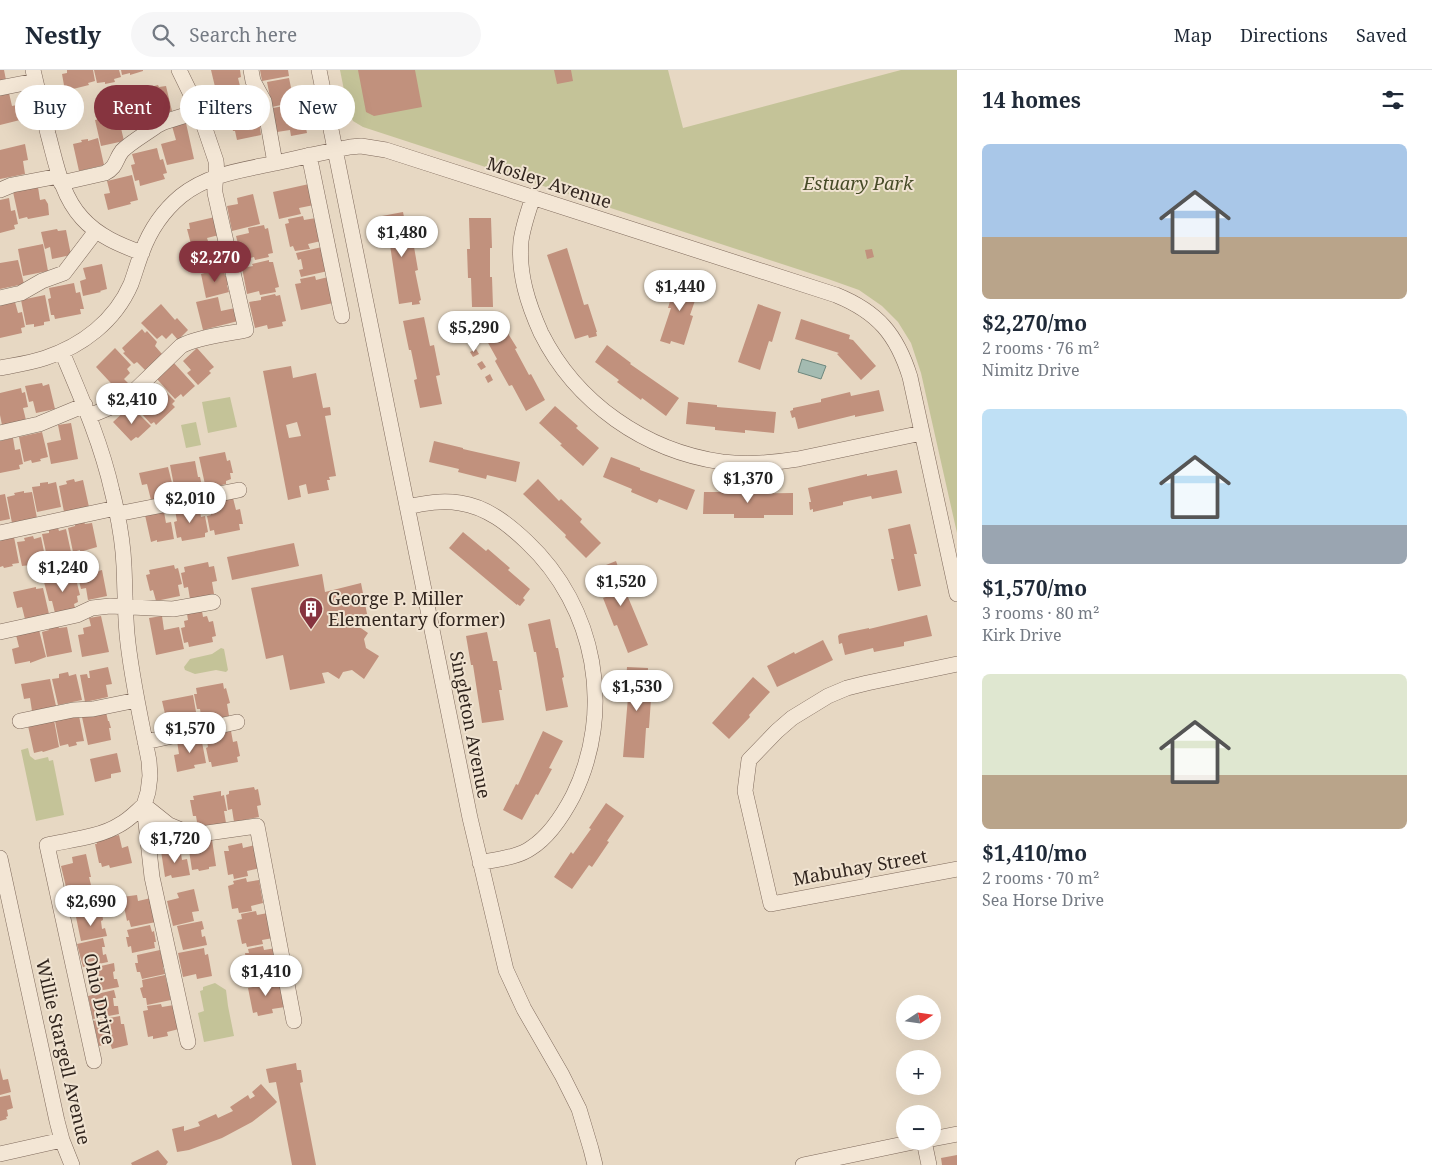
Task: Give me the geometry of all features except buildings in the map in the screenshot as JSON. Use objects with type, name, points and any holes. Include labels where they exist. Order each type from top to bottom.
[{"type":"street","points":[[179,70],[186,85]]},
{"type":"street","points":[[251,70],[264,101],[275,163]]},
{"type":"street","name":"Singleton Avenue","points":[[319,70],[466,799],[506,970],[524,1008],[579,1109],[595,1165]]},
{"type":"street","points":[[0,88],[34,75],[60,180],[70,203],[96,231],[110,240],[142,253]]},
{"type":"street","points":[[0,190],[12,185],[105,173],[115,165],[123,150],[158,125],[180,117]]},
{"type":"street","points":[[0,433],[123,402],[187,342],[246,330],[214,193],[217,176],[216,162],[205,130]]},
{"type":"street","name":"Mosley Avenue","points":[[0,368],[43,359],[62,352],[80,343],[96,331],[109,318],[131,284],[155,224],[181,196],[197,185],[217,176],[336,150],[361,146],[386,150],[851,300],[877,319],[897,344],[910,377],[957,594]]},
{"type":"street","points":[[309,155],[342,316]]},
{"type":"street","points":[[533,197],[523,234],[521,261],[522,279],[535,320],[546,343],[573,382],[604,412],[629,429],[662,446],[682,453],[704,459],[743,464],[798,459],[922,433]]},
{"type":"street","points":[[0,298],[21,293],[48,278],[64,273],[96,231]]},
{"type":"street","points":[[62,352],[87,411],[108,473],[116,511],[124,564],[125,608],[130,662],[149,761],[150,776],[144,805],[152,877],[188,1042]]},
{"type":"street","points":[[0,533],[239,490]]},
{"type":"street","points":[[407,507],[430,502],[459,502],[489,512],[504,522],[535,549],[562,583],[581,621],[592,657],[596,688],[593,732],[586,767],[568,804],[545,838],[530,849],[518,854],[480,863]]},
{"type":"street","points":[[0,632],[77,615],[92,608],[110,606],[173,609],[213,602]]},
{"type":"street","name":"Mabuhay Street","points":[[957,664],[867,683],[847,688],[828,696],[792,718],[749,760],[745,790],[771,904],[957,869]]},
{"type":"street","points":[[20,721],[137,700]]},
{"type":"street","points":[[145,742],[238,722]]},
{"type":"street","points":[[144,805],[169,825],[193,836],[257,826],[294,1021]]},
{"type":"street","name":"Ohio Drive","points":[[94,1061],[47,845],[95,834],[118,826],[144,805]]},
{"type":"street","name":"Willie Stargell Avenue","points":[[0,858],[57,1121],[72,1165]]},
{"type":"street","points":[[941,1137],[957,1134]]},
{"type":"street","points":[[0,1154],[62,1140]]},
{"type":"street","points":[[803,1165],[896,1146]]},
{"type":"street","points":[[926,1150],[929,1165]]},
{"type":"green space","name":"Estuary Park","points":[[340,70],[668,70],[683,128],[901,70],[957,70],[957,533],[921,373],[911,343],[898,322],[882,306],[859,290],[828,279],[363,127],[355,122],[355,85],[343,85]]},
{"type":"green space","points":[[230,397],[237,427],[208,433],[202,402]]},
{"type":"green space","points":[[196,422],[201,445],[186,448],[181,425]]},
{"type":"green space","points":[[221,648],[224,649],[228,670],[226,672],[216,670],[195,674],[185,670],[184,667],[190,659],[212,654]]},
{"type":"green space","points":[[28,748],[30,756],[35,760],[48,757],[49,761],[53,760],[64,815],[36,821],[21,750]]},
{"type":"green space","points":[[215,983],[226,990],[234,1036],[204,1042],[198,1013],[204,1011],[200,991],[203,990],[203,987]]},
{"type":"shaded area","points":[[802,359],[826,366],[821,379],[798,372]]},
{"type":"place","name":"George P. Miller Elementary (former)","points":[[311,630]]}]
